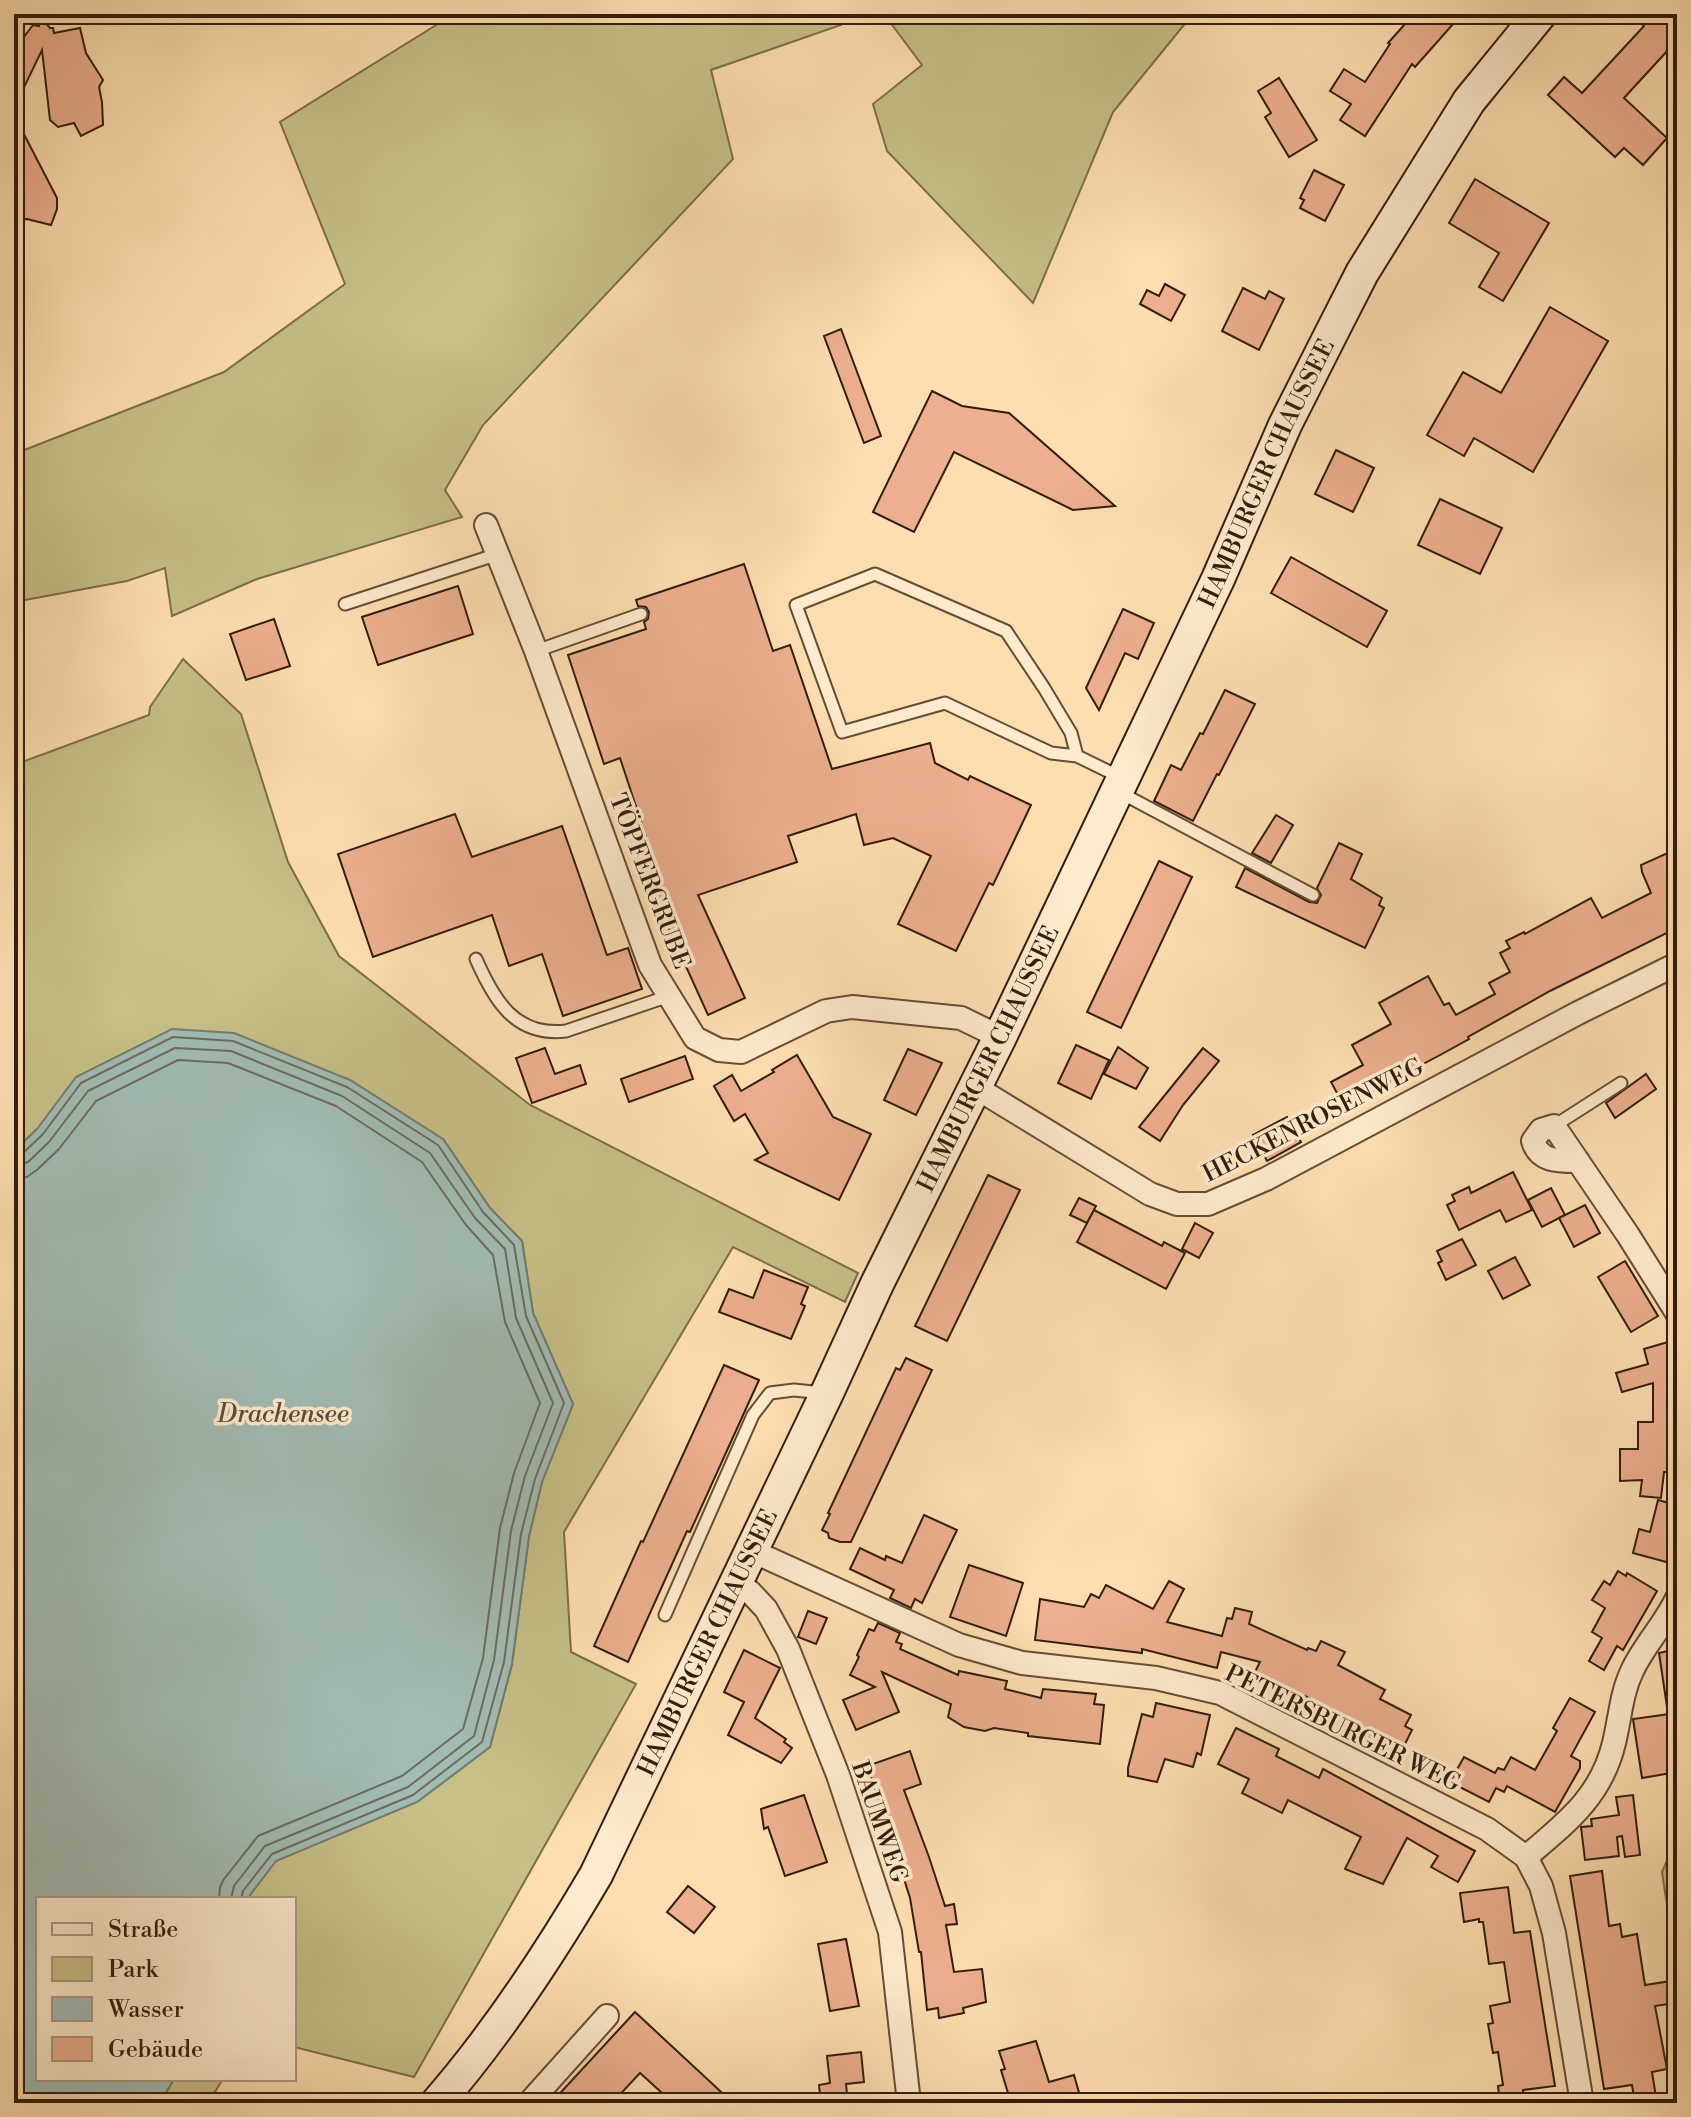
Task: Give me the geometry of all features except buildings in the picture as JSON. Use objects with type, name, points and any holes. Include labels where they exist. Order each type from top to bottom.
[{"type":"main road","name":"HAMBURGER CHAUSSEE","points":[[446,2097],[557,1942],[596,1875],[871,1296],[1000,1037],[1220,576],[1285,425],[1362,273],[1469,101],[1540,14]]},
{"type":"street","name":"TÖPFERGRUBE","points":[[486,525],[536,651],[650,965],[695,1038],[719,1050],[741,1052],[826,1011],[852,1007],[961,1018],[1000,1037]]},
{"type":"street","name":"HECKENROSENWEG","points":[[975,1087],[1150,1194],[1177,1204],[1208,1204],[1266,1179],[1578,1013],[1677,964]]},
{"type":"street","points":[[1554,1126],[1677,1313]]},
{"type":"street","name":"PETERSBURGER WEG","points":[[752,1551],[959,1645],[1022,1663],[1156,1678],[1220,1693],[1487,1829],[1526,1857],[1541,1886],[1554,1933],[1582,2103]]},
{"type":"street","name":"BAUMWEG","points":[[736,1583],[766,1609],[788,1649],[838,1775],[886,1919],[909,2103]]},
{"type":"street","points":[[1526,1857],[1575,1815],[1596,1788],[1608,1766],[1632,1671],[1677,1598]]},
{"type":"street","points":[[529,2103],[607,2016]]},
{"type":"lane","points":[[345,604],[499,554]]},
{"type":"lane","points":[[1077,756],[1071,733],[1006,631],[875,574],[796,605],[842,732],[945,703],[1051,753],[1077,756],[1120,785],[1313,895]]},
{"type":"lane","points":[[536,651],[641,614]]},
{"type":"lane","points":[[476,959],[489,989],[511,1016],[538,1030],[552,1033],[669,996]]},
{"type":"lane","points":[[1554,1126],[1621,1083]]},
{"type":"lane","points":[[665,1615],[753,1415],[770,1393],[794,1390],[827,1393]]},
{"type":"green space","points":[[454,14],[851,14],[841,25],[711,70],[733,159],[483,425],[445,490],[462,517],[257,579],[172,616],[165,568],[127,581],[14,602],[14,454],[224,372],[345,284],[280,122]]},
{"type":"green space","points":[[884,14],[1185,14],[1188,20],[1113,112],[1033,303],[887,151],[873,104],[922,65]]},
{"type":"green space","points":[[183,659],[241,714],[288,862],[339,956],[530,1105],[858,1273],[845,1302],[733,1247],[564,1532],[571,1652],[636,1684],[414,2077],[296,2048],[296,1897],[248,1897],[275,1861],[417,1802],[490,1747],[512,1664],[529,1536],[542,1482],[573,1404],[533,1313],[522,1241],[490,1208],[443,1139],[37,1129],[14,1151],[14,765],[149,715],[150,707]]},
{"type":"green space","points":[[1677,1839],[1677,1972],[1662,1872]]},
{"type":"green space","points":[[173,2081],[222,2081],[208,2103],[160,2103]]},
{"type":"water","name":"Drachensee","points":[[172,1029],[234,1033],[350,1080],[443,1139],[490,1208],[522,1241],[533,1313],[573,1404],[542,1482],[529,1536],[512,1664],[490,1747],[417,1802],[276,1861],[249,1897],[36,1897],[36,2081],[173,2081],[160,2103],[14,2103],[14,1151],[37,1129],[76,1077]]}]
